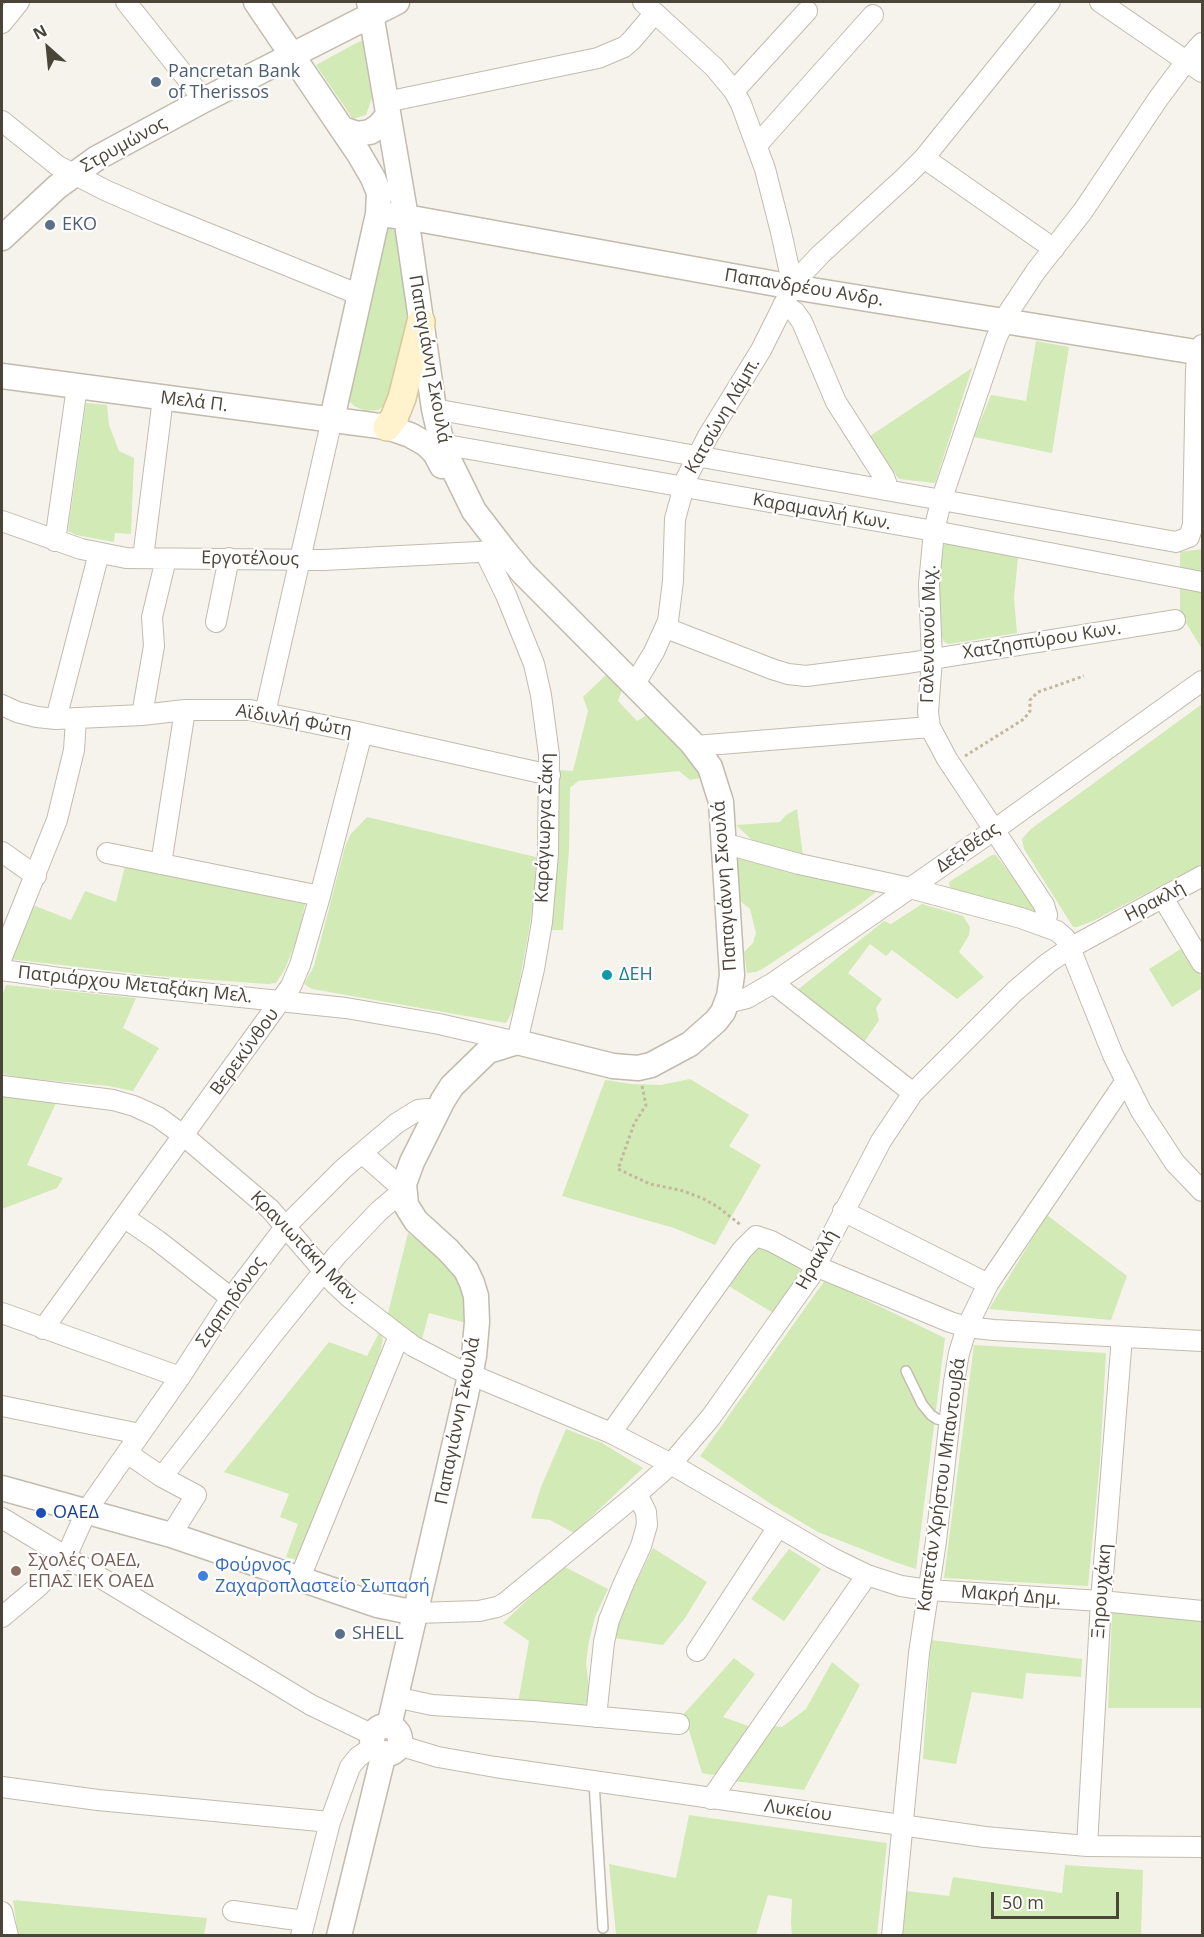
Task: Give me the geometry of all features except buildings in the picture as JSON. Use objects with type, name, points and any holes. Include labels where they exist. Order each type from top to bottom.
[{"type":"main road","points":[[387,427],[394,418],[402,398],[421,322]]},
{"type":"street","points":[[126,2],[204,100]]},
{"type":"street","points":[[256,2],[343,129],[373,178],[378,193],[378,214],[265,713]]},
{"type":"street","name":"Στρυμώνος","points":[[2,238],[33,207],[73,174],[97,158],[293,55],[370,8],[397,2]]},
{"type":"street","name":"Κατσώνη Λάμπ.","points":[[634,685],[666,628],[672,594],[674,527],[683,488],[708,436],[753,365],[788,296],[802,274],[821,254],[924,158],[1050,2]]},
{"type":"street","points":[[1100,2],[1195,66]]},
{"type":"street","points":[[343,129],[357,134],[370,132],[379,126],[387,108],[598,58],[616,51],[631,41],[649,7],[714,67],[734,91],[757,145],[782,232],[788,296]]},
{"type":"street","name":"Παπαγιάννη Σκουλά","points":[[370,8],[406,217],[441,444],[494,551],[531,581],[695,746],[710,767],[721,802],[732,975],[727,1003],[716,1021],[695,1040],[658,1062],[638,1068],[606,1065],[517,1042]]},
{"type":"street","points":[[734,91],[807,11]]},
{"type":"street","points":[[757,145],[873,15]]},
{"type":"street","name":"Γαλενιανού Μιχ.","points":[[1045,925],[1047,915],[1044,905],[950,764],[930,727],[928,712],[933,659],[930,584],[934,531],[941,501],[1004,320],[1036,271],[1083,212],[1158,99],[1195,66],[1203,43]]},
{"type":"street","points":[[2,121],[50,160],[73,174],[160,214],[360,295]]},
{"type":"street","points":[[924,158],[1054,249]]},
{"type":"street","name":"Παπανδρέου Ανδρ.","points":[[378,214],[406,217],[788,296],[1004,320],[1202,351]]},
{"type":"street","name":"Καραμανλή Κων.","points":[[788,296],[802,322],[836,402],[884,477],[887,485],[885,490]]},
{"type":"street","name":"Καραμανλή Κων.","points":[[434,409],[941,501],[1181,541],[1189,537],[1193,525],[1196,370],[1202,351]]},
{"type":"street","name":"Μελά Π.","points":[[2,376],[387,427],[410,435],[429,446],[457,489],[468,501]]},
{"type":"street","points":[[55,541],[77,387]]},
{"type":"street","points":[[143,558],[163,398]]},
{"type":"street","name":"Καραμανλή Κων.","points":[[441,444],[934,531],[1203,582]]},
{"type":"street","name":"Εργοτέλους","points":[[2,520],[55,541],[99,554],[126,558],[300,560],[494,551]]},
{"type":"street","name":"Καράγιωργα Σάκη","points":[[494,551],[537,674],[550,775],[542,922],[517,1042]]},
{"type":"street","points":[[56,719],[99,554]]},
{"type":"street","points":[[216,622],[229,558]]},
{"type":"street","points":[[142,715],[154,646],[152,617],[166,559]]},
{"type":"street","name":"Χατζησπύρου Κων.","points":[[666,628],[772,669],[800,676],[843,673],[1175,620]]},
{"type":"street","name":"Δεξιθέας","points":[[727,1003],[747,998],[773,983],[994,830],[1203,681]]},
{"type":"street","name":"Αϊδινλή Φώτη","points":[[2,705],[16,712],[56,719],[234,709],[362,733],[550,775]]},
{"type":"street","points":[[161,864],[185,710]]},
{"type":"street","points":[[2,957],[57,820],[74,750],[76,719]]},
{"type":"street","points":[[695,746],[930,727]]},
{"type":"street","name":"Βερεκύνθου","points":[[43,1329],[281,1001],[296,976],[320,896],[362,733]]},
{"type":"street","points":[[723,843],[799,864],[910,888],[1045,925],[1061,934],[1071,948],[1125,1082],[1141,1111],[1175,1163],[1203,1191]]},
{"type":"street","points":[[2,852],[36,876]]},
{"type":"street","points":[[107,853],[320,896]]},
{"type":"street","name":"Ηρακλή","points":[[416,1613],[479,1611],[505,1603],[671,1464],[711,1417],[786,1313],[816,1266],[843,1210],[890,1125],[913,1093],[1015,991],[1048,963],[1071,948],[1203,876]]},
{"type":"street","points":[[1163,898],[1203,963]]},
{"type":"street","name":"Πατριάρχου Μεταξάκη Μελ.","points":[[2,970],[58,978],[346,1008],[393,1015],[517,1042]]},
{"type":"street","points":[[773,983],[913,1093]]},
{"type":"street","points":[[162,1477],[323,1272],[379,1211],[404,1190],[409,1170],[437,1111],[452,1086],[488,1051],[517,1042]]},
{"type":"street","name":"Καπετάν Χρήστου Μπαντουβά","points":[[892,1935],[919,1653],[936,1541],[957,1362],[967,1327],[988,1284],[1125,1082]]},
{"type":"street","name":"Κρανιωτάκη Μαν.","points":[[2,1086],[76,1094],[124,1103],[158,1117],[184,1136],[270,1209],[323,1272],[349,1297],[399,1336],[426,1353],[470,1375],[611,1433],[671,1464]]},
{"type":"street","name":"Σαρπηδόνος","points":[[2,1617],[39,1586],[66,1557],[87,1510],[180,1377],[231,1298],[286,1226],[320,1191],[398,1123],[423,1109],[437,1111]]},
{"type":"street","points":[[362,1153],[404,1190]]},
{"type":"street","name":"Παπαγιάννη Σκουλά","points":[[339,1935],[470,1375],[477,1322],[476,1296],[472,1282],[461,1264],[412,1216],[405,1202],[404,1190]]},
{"type":"street","points":[[843,1210],[988,1284]]},
{"type":"street","points":[[124,1218],[157,1240],[231,1298]]},
{"type":"street","points":[[611,1433],[742,1250],[756,1236],[763,1237],[816,1266],[967,1327],[1203,1341]]},
{"type":"street","points":[[2,1313],[180,1377]]},
{"type":"street","points":[[299,1580],[399,1336]]},
{"type":"street","name":"Ξηρουχάκη","points":[[1087,1846],[1101,1601],[1122,1336]]},
{"type":"street","points":[[2,1406],[140,1434]]},
{"type":"street","points":[[127,1453],[162,1477],[196,1495],[171,1535]]},
{"type":"street","name":"Μακρή Δημ.","points":[[671,1464],[849,1568],[901,1586],[1203,1611]]},
{"type":"street","points":[[2,1488],[171,1535],[377,1605],[416,1613]]},
{"type":"street","points":[[596,1717],[606,1631],[646,1533],[647,1518],[637,1494]]},
{"type":"street","name":"Λυκείου","points":[[2,1518],[310,1705],[384,1741],[421,1753],[457,1761],[594,1782],[991,1838],[1087,1846],[1203,1847]]},
{"type":"street","points":[[698,1651],[778,1527]]},
{"type":"street","points":[[711,1799],[867,1575]]},
{"type":"street","points":[[395,1697],[432,1705],[533,1710],[679,1724]]},
{"type":"street","points":[[232,1911],[303,1928],[330,1822],[350,1767],[358,1757],[384,1741]]},
{"type":"street","points":[[2,1787],[98,1800],[330,1822]]},
{"type":"street","points":[[2,1912],[8,1935]]},
{"type":"lane","points":[[906,1371],[922,1404],[931,1415],[950,1422]]},
{"type":"lane","points":[[594,1782],[603,1928]]},
{"type":"path","points":[[950,764],[1024,719],[1030,711],[1030,700],[1038,692],[1084,676]]},
{"type":"path","points":[[638,1068],[646,1105],[634,1124],[618,1169],[650,1184],[680,1190],[702,1198],[718,1207],[740,1225],[752,1239]]},
{"type":"green space","points":[[362,40],[372,98],[366,115],[353,119],[316,65]]},
{"type":"green space","points":[[392,228],[397,232],[408,318],[386,405],[378,410],[366,411],[354,406],[348,400],[382,231]]},
{"type":"green space","points":[[1036,341],[1069,347],[1052,453],[974,437],[991,395],[1026,401]]},
{"type":"green space","points":[[972,368],[935,483],[899,479],[867,438]]},
{"type":"green space","points":[[86,403],[107,405],[109,425],[119,451],[134,458],[131,534],[115,533],[114,542],[76,535],[68,531]]},
{"type":"green space","points":[[945,541],[1018,557],[1014,598],[1017,633],[949,644],[944,642],[940,624],[940,565]]},
{"type":"green space","points":[[1202,549],[1202,574],[1180,569],[1180,552]]},
{"type":"green space","points":[[1180,585],[1202,589],[1202,649],[1180,613]]},
{"type":"green space","points":[[607,674],[623,687],[618,701],[637,721],[648,714],[685,749],[699,772],[700,778],[690,780],[679,771],[578,781],[570,788],[569,849],[563,930],[551,930],[558,835],[559,770],[573,771],[588,711],[583,697]]},
{"type":"green space","points":[[1202,704],[1202,864],[1093,921],[1073,927],[1024,849],[1022,839],[1031,829]]},
{"type":"green space","points":[[797,809],[803,856],[763,847],[736,825],[780,822],[786,815]]},
{"type":"green space","points":[[367,817],[536,857],[535,889],[529,930],[515,1006],[506,1023],[312,989],[304,984],[314,966],[345,847],[350,835]]},
{"type":"green space","points":[[736,854],[874,889],[876,892],[764,968],[747,973],[744,952],[753,943],[756,933],[750,909],[739,900]]},
{"type":"green space","points":[[992,855],[996,855],[1034,906],[1035,913],[950,888],[949,882]]},
{"type":"green space","points":[[125,866],[305,904],[300,931],[285,969],[276,983],[157,976],[9,959],[30,904],[71,920],[85,891],[116,902]]},
{"type":"green space","points":[[922,904],[963,916],[970,927],[969,935],[959,952],[984,977],[957,999],[892,950],[886,956],[870,944],[848,973],[882,999],[876,1008],[879,1020],[863,1044],[796,991],[884,921],[891,924]]},
{"type":"green space","points":[[1184,947],[1202,978],[1202,988],[1172,1007],[1149,969]]},
{"type":"green space","points":[[6,985],[136,998],[123,1028],[159,1048],[133,1091],[109,1086],[2,1074],[2,996]]},
{"type":"green space","points":[[690,1079],[749,1115],[729,1146],[761,1165],[715,1245],[674,1228],[562,1196],[605,1080],[661,1085]]},
{"type":"green space","points":[[2,1096],[57,1101],[27,1165],[63,1178],[57,1188],[2,1209]]},
{"type":"green space","points":[[1047,1215],[1127,1276],[1111,1320],[989,1309]]},
{"type":"green space","points":[[408,1233],[457,1271],[467,1296],[466,1323],[429,1313],[422,1339],[387,1317]]},
{"type":"green space","points":[[757,1243],[805,1267],[775,1314],[727,1285]]},
{"type":"green space","points":[[825,1280],[945,1338],[916,1569],[818,1532],[771,1504],[700,1456]]},
{"type":"green space","points":[[379,1333],[383,1338],[380,1353],[297,1560],[286,1557],[298,1524],[280,1517],[289,1494],[224,1472],[329,1342],[367,1356]]},
{"type":"green space","points":[[974,1345],[1106,1353],[1100,1461],[1088,1586],[944,1578]]},
{"type":"green space","points":[[566,1429],[602,1443],[643,1468],[574,1533],[550,1520],[531,1518],[541,1487]]},
{"type":"green space","points":[[653,1548],[707,1582],[685,1618],[663,1645],[614,1638],[627,1601]]},
{"type":"green space","points":[[789,1549],[821,1569],[784,1621],[751,1599]]},
{"type":"green space","points":[[563,1566],[608,1589],[595,1617],[589,1641],[586,1663],[589,1689],[587,1702],[583,1706],[518,1703],[529,1641],[503,1623]]},
{"type":"green space","points":[[1112,1612],[1202,1621],[1202,1708],[1108,1708]]},
{"type":"green space","points":[[931,1640],[1082,1659],[1081,1677],[1026,1673],[1023,1699],[972,1692],[956,1764],[923,1759]]},
{"type":"green space","points":[[734,1658],[755,1674],[723,1717],[751,1727],[717,1773],[713,1775],[702,1773],[688,1727],[682,1716]]},
{"type":"green space","points":[[832,1662],[860,1685],[804,1790],[734,1781],[773,1726],[782,1727],[806,1709]]},
{"type":"green space","points":[[689,1815],[887,1843],[877,1935],[792,1935],[792,1899],[768,1895],[756,1935],[616,1935],[609,1864],[676,1878]]},
{"type":"green space","points":[[1065,1865],[1143,1870],[1141,1935],[901,1936],[906,1891],[949,1896],[953,1877],[1062,1893]]},
{"type":"green space","points":[[13,1900],[207,1918],[204,1935],[18,1935]]},
{"type":"place","name":"Pancretan Bank of Therissos","points":[[156,82]]},
{"type":"place","name":"EKO","points":[[50,225]]},
{"type":"place","name":"ΔΕΗ","points":[[607,975]]},
{"type":"place","name":"ΟΑΕΔ","points":[[41,1513]]},
{"type":"place","name":"Σχολές ΟΑΕΔ, ΕΠΑΣ ΙΕΚ ΟΑΕΔ","points":[[16,1571]]},
{"type":"place","name":"Φούρνος Ζαχαροπλαστείο Σωπασή","points":[[203,1576]]},
{"type":"place","name":"SHELL","points":[[340,1634]]}]
